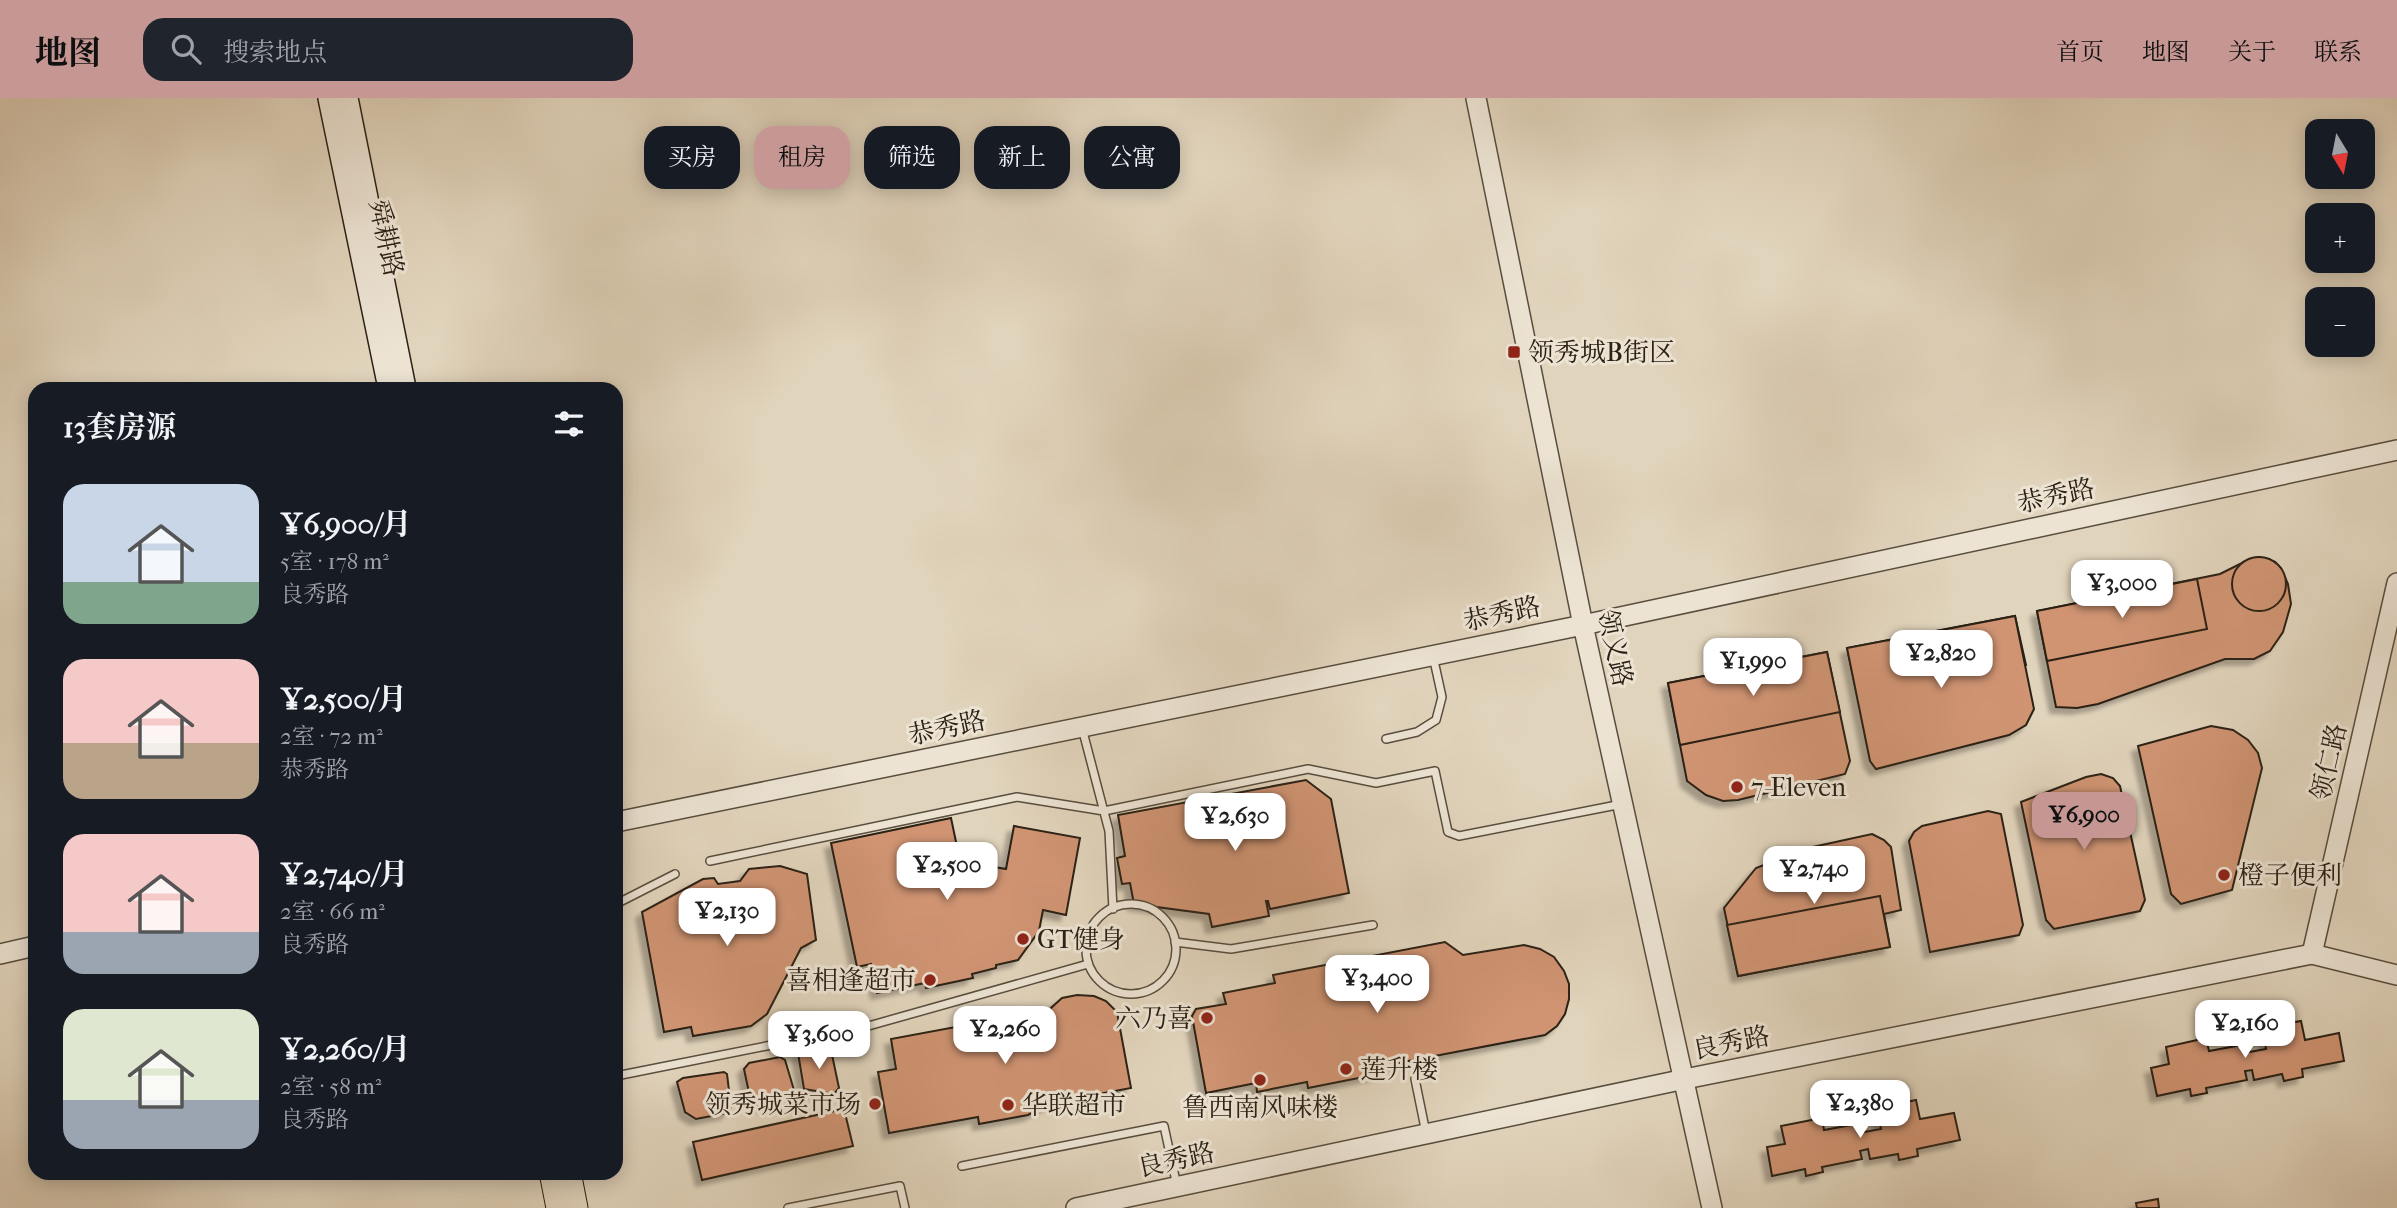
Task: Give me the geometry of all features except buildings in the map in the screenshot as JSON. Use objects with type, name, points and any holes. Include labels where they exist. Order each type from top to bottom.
[{"type":"main road","name":"舜耕路","points":[[329,98],[388,382]]},
{"type":"main road","name":"舜耕路","points":[[346,98],[403,382]]},
{"type":"main road","points":[[553,1180],[558,1208]]},
{"type":"main road","points":[[571,1180],[576,1208]]},
{"type":"street","name":"领义路","points":[[1476,98],[1583,625],[1712,1208]]},
{"type":"street","name":"恭秀路","points":[[623,821],[1583,625],[2397,450]]},
{"type":"street","name":"领仁路","points":[[2312,954],[2396,595]]},
{"type":"street","points":[[0,954],[28,948]]},
{"type":"street","name":"良秀路","points":[[1076,1208],[1685,1079],[2312,954],[2397,975]]},
{"type":"lane","points":[[1385,738],[1417,732],[1436,720],[1442,698],[1433,655]]},
{"type":"lane","points":[[1082,727],[1109,831],[1112,909]]},
{"type":"lane","points":[[710,861],[1017,797],[1104,811],[1308,769],[1376,783],[1435,771],[1448,832],[1459,836],[1623,804]]},
{"type":"lane","points":[[623,900],[675,874]]},
{"type":"lane","points":[[1135,904],[1149,908],[1161,916],[1171,928],[1175,942],[1176,957],[1171,971],[1162,982],[1135,994],[1120,993],[1106,987],[1095,977],[1085,950],[1088,935],[1095,922],[1119,905],[1135,904]]},
{"type":"lane","points":[[1175,942],[1231,949],[1373,925]]},
{"type":"lane","points":[[623,1075],[872,1025],[1088,964]]},
{"type":"lane","points":[[1415,1079],[1426,1133]]},
{"type":"lane","points":[[962,1166],[1164,1126],[1177,1186]]},
{"type":"lane","points":[[788,1208],[900,1186],[905,1208]]},
{"type":"place","name":"领秀城B街区","points":[[1514,352]]},
{"type":"place","name":"7-Eleven","points":[[1737,787]]},
{"type":"place","name":"橙子便利","points":[[2224,875]]},
{"type":"place","name":"GT健身","points":[[1023,939]]},
{"type":"place","name":"喜相逢超市","points":[[930,980]]},
{"type":"place","name":"六乃喜","points":[[1207,1018]]},
{"type":"place","name":"莲升楼","points":[[1346,1069]]},
{"type":"place","name":"鲁西南风味楼","points":[[1260,1080]]},
{"type":"place","name":"领秀城菜市场","points":[[875,1104]]},
{"type":"place","name":"华联超市","points":[[1008,1105]]}]
